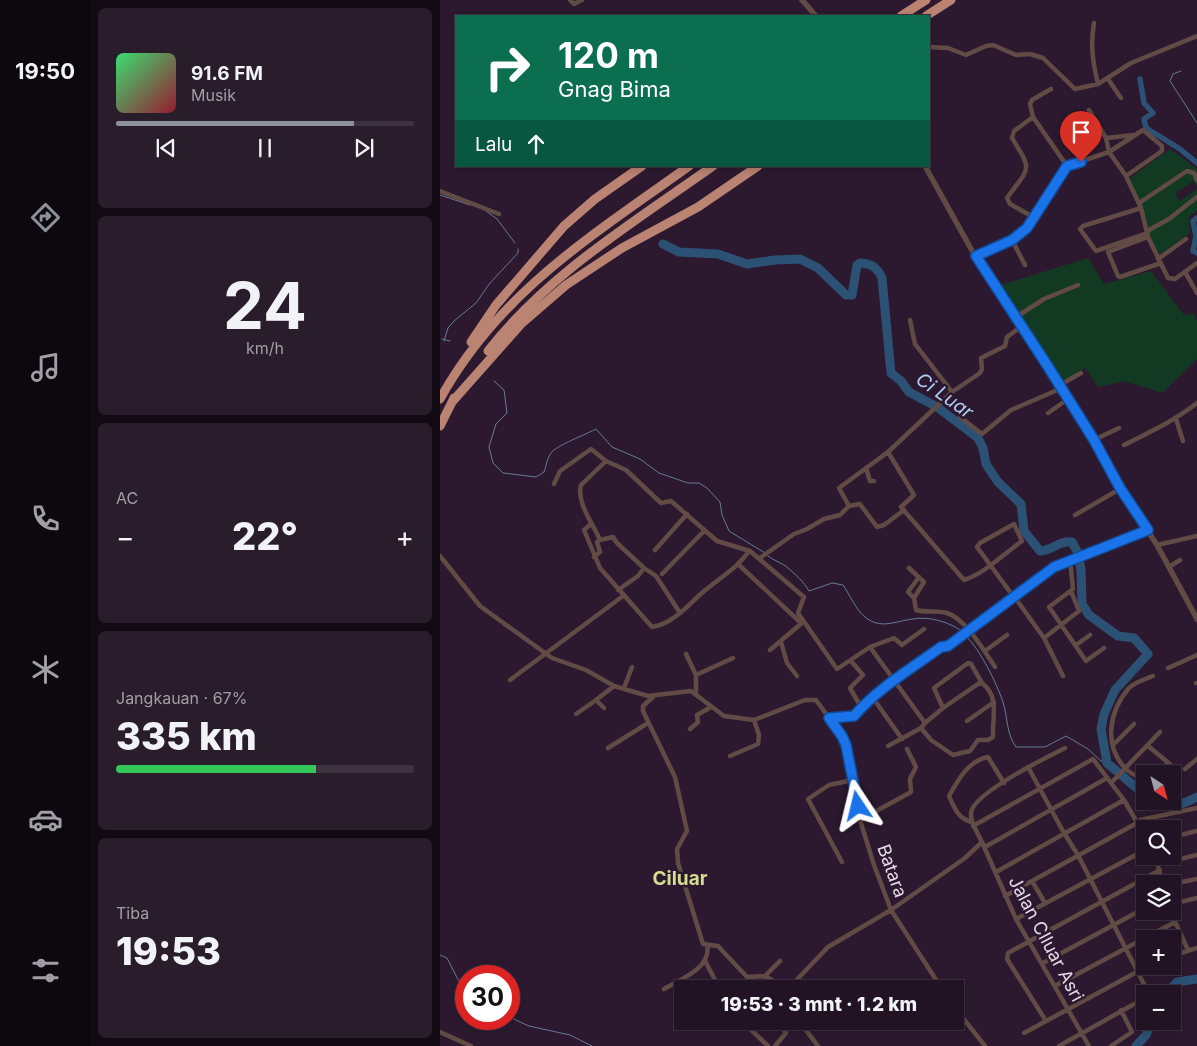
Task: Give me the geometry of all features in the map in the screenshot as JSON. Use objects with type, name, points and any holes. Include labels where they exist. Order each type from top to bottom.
[{"type":"highway","points":[[903,15],[926,0]]},
{"type":"highway","points":[[928,15],[951,0]]},
{"type":"highway","points":[[440,399],[471,341],[496,305],[564,226],[595,199],[641,167]]},
{"type":"highway","points":[[460,364],[496,320],[543,273],[688,167]]},
{"type":"highway","points":[[440,426],[452,402],[500,335],[540,294],[590,254],[712,167]]},
{"type":"highway","points":[[452,402],[522,323],[566,285],[622,248],[698,207],[757,167]]},
{"type":"street","points":[[570,0],[574,4],[582,0]]},
{"type":"street","points":[[802,0],[815,15]]},
{"type":"street","points":[[1094,23],[1091,39],[1092,58],[1098,84]]},
{"type":"street","points":[[930,48],[948,48],[966,55],[993,45],[1016,56],[1030,54],[1043,58],[1076,89],[1098,84],[1131,63],[1197,36]]},
{"type":"street","points":[[1108,79],[1121,98]]},
{"type":"street","points":[[1051,89],[1032,100],[1030,104],[1033,117],[1067,166]]},
{"type":"street","points":[[1089,110],[1106,138],[1109,152],[1126,176],[1140,205],[1147,234],[1163,271],[1170,279],[1175,279],[1197,262]]},
{"type":"street","points":[[1033,117],[1014,131],[1012,138],[1027,163],[1027,169],[1007,198],[1010,204],[1033,217]]},
{"type":"street","points":[[976,256],[1012,240],[1027,228],[1067,166],[1109,152],[1143,130],[1163,149],[1159,154],[1126,176]]},
{"type":"street","points":[[1106,138],[1135,135]]},
{"type":"street","points":[[926,167],[976,256],[1094,440],[1120,488],[1157,545],[1197,619]]},
{"type":"street","points":[[1147,234],[1096,252],[1080,229],[1083,226],[1140,205],[1187,171],[1194,173],[1197,180]]},
{"type":"street","points":[[440,191],[498,214]]},
{"type":"street","points":[[1186,239],[1159,261],[1120,277],[1108,252],[1147,234],[1197,197]]},
{"type":"street","points":[[1012,240],[1025,264]]},
{"type":"street","points":[[1185,272],[1197,292]]},
{"type":"street","points":[[1016,317],[1044,299],[1078,285]]},
{"type":"street","points":[[910,320],[915,344],[952,392]]},
{"type":"street","points":[[848,506],[838,488],[888,452],[936,405],[980,373],[982,369],[981,358],[1005,346],[1007,337],[1022,326]]},
{"type":"street","points":[[960,417],[982,434],[1010,410],[1061,387],[1081,373]]},
{"type":"street","points":[[1048,412],[1068,399]]},
{"type":"street","points":[[1124,445],[1176,420],[1197,403]]},
{"type":"street","points":[[1176,420],[1183,441]]},
{"type":"street","points":[[1094,440],[1119,428]]},
{"type":"street","points":[[554,484],[560,471],[590,449],[595,451],[606,461],[626,470],[661,502],[671,501],[718,541],[749,550],[761,557],[804,597],[798,610],[802,622]]},
{"type":"street","points":[[888,452],[914,495],[901,507],[964,580],[990,564],[1022,541],[1013,523],[980,543],[977,547],[990,564],[1015,597],[1044,638],[1063,676]]},
{"type":"street","points":[[600,540],[591,524],[580,487],[606,461]]},
{"type":"street","points":[[866,468],[870,481],[874,481]]},
{"type":"street","points":[[1075,515],[1120,488]]},
{"type":"street","points":[[761,557],[794,534],[808,529],[824,519],[840,515],[848,506],[860,504],[877,527],[884,525],[904,510]]},
{"type":"street","points":[[655,550],[687,514]]},
{"type":"street","points":[[591,524],[584,530],[594,557],[618,590],[652,627],[659,626],[680,613],[703,591],[739,565],[749,550]]},
{"type":"street","points":[[829,718],[850,718],[856,715],[861,707],[873,698],[948,646],[1054,567],[1148,530]]},
{"type":"street","points":[[662,574],[704,531]]},
{"type":"street","points":[[1157,545],[1197,536]]},
{"type":"street","points":[[594,557],[600,552],[597,542],[613,537],[644,568],[656,576],[680,613]]},
{"type":"street","points":[[440,556],[480,606],[552,658],[586,670],[614,686],[653,696],[687,691],[696,695],[724,716],[754,720],[759,735],[758,744],[730,756]]},
{"type":"street","points":[[1072,560],[1074,583],[1071,591],[1049,607],[1086,661],[1104,648]]},
{"type":"street","points":[[1169,567],[1180,560]]},
{"type":"street","points":[[739,565],[802,622],[837,669],[870,647],[894,638],[902,645],[924,629]]},
{"type":"street","points":[[618,590],[638,576],[644,568]]},
{"type":"street","points":[[909,568],[924,582],[924,585],[914,598]]},
{"type":"street","points":[[918,577],[908,592],[914,598],[916,610],[950,614],[985,651],[995,667]]},
{"type":"street","points":[[1044,638],[1079,611],[1071,591]]},
{"type":"street","points":[[510,680],[623,596]]},
{"type":"street","points":[[770,650],[802,622]]},
{"type":"street","points":[[985,651],[1007,635]]},
{"type":"street","points":[[1076,645],[1090,635]]},
{"type":"street","points":[[781,642],[787,662],[796,676]]},
{"type":"street","points":[[870,647],[925,723]]},
{"type":"street","points":[[686,654],[696,675],[696,695]]},
{"type":"street","points":[[1168,668],[1197,655]]},
{"type":"street","points":[[696,675],[733,658]]},
{"type":"street","points":[[851,660],[863,675],[850,687],[851,694],[861,707]]},
{"type":"street","points":[[921,728],[931,740],[953,755],[960,755],[970,751],[978,740],[988,740],[993,737],[994,702],[990,690],[982,683],[972,664],[968,663],[934,688],[943,708]]},
{"type":"street","points":[[624,688],[632,667]]},
{"type":"street","points":[[1136,776],[1126,770],[1113,745],[1110,729],[1122,699],[1130,687],[1153,676]]},
{"type":"street","points":[[888,746],[921,728],[943,708],[982,683]]},
{"type":"street","points":[[576,714],[614,686]]},
{"type":"street","points":[[653,696],[642,708],[679,790],[687,832],[677,850],[678,863],[702,941],[707,945],[718,946],[747,977],[765,976],[772,980]]},
{"type":"street","points":[[873,698],[902,739]]},
{"type":"street","points":[[596,700],[604,708]]},
{"type":"street","name":"Batara","points":[[754,720],[805,700],[816,700],[842,736],[853,780],[860,820],[891,910],[936,980]]},
{"type":"street","points":[[967,721],[994,702]]},
{"type":"street","points":[[690,729],[698,722],[697,715],[711,707]]},
{"type":"street","points":[[608,748],[648,723]]},
{"type":"street","points":[[1113,745],[1134,724]]},
{"type":"street","points":[[1113,782],[1160,732]]},
{"type":"street","points":[[1148,746],[1171,765]]},
{"type":"street","points":[[1066,748],[1028,767],[976,800],[970,812],[973,824],[1093,759],[1113,782],[1138,820]]},
{"type":"street","points":[[860,820],[911,792],[910,779],[916,767],[907,749]]},
{"type":"street","name":"Jalan CIluar Asri","points":[[1004,783],[989,757],[981,758],[959,778],[949,796],[957,812],[966,821],[973,824],[1016,918],[1089,1046]]},
{"type":"street","points":[[1186,769],[1197,759]]},
{"type":"street","points":[[1028,767],[1078,855],[1136,968]]},
{"type":"street","points":[[985,847],[1108,778]]},
{"type":"street","points":[[842,862],[808,800],[828,785],[853,780]]},
{"type":"street","points":[[996,872],[1124,800]]},
{"type":"street","points":[[1147,820],[1197,808]]},
{"type":"street","points":[[1005,896],[1136,824]]},
{"type":"street","points":[[1181,835],[1197,831]]},
{"type":"street","points":[[796,980],[828,947],[891,910],[964,858],[982,842]]},
{"type":"street","points":[[1016,918],[1136,855]]},
{"type":"street","points":[[1181,859],[1197,855]]},
{"type":"street","points":[[1158,865],[1161,875]]},
{"type":"street","points":[[1046,1021],[1007,959],[1008,953],[1160,870]]},
{"type":"street","points":[[1181,882],[1197,878]]},
{"type":"street","points":[[1032,881],[1044,903]]},
{"type":"street","points":[[1181,902],[1197,898]]},
{"type":"street","points":[[1043,963],[1136,913]]},
{"type":"street","points":[[1055,986],[1175,922],[1188,950]]},
{"type":"street","points":[[664,989],[695,971],[705,961],[709,956],[707,945]]},
{"type":"street","points":[[1181,953],[1197,948]]},
{"type":"street","points":[[705,961],[715,980]]},
{"type":"street","points":[[765,976],[780,961]]},
{"type":"street","points":[[1024,1033],[1136,973]]},
{"type":"street","points":[[1059,1046],[1136,1002]]},
{"type":"street","points":[[1111,1046],[1132,1032],[1121,1010]]},
{"type":"street","points":[[964,1020],[983,1045]]},
{"type":"street","points":[[751,1030],[768,1046]]},
{"type":"street","points":[[775,1046],[786,1033],[784,1030]]},
{"type":"street","points":[[806,1030],[818,1046]]},
{"type":"street","points":[[440,1032],[471,1046]]},
{"type":"green space","points":[[1170,149],[1197,169],[1197,187],[1193,181],[1175,194],[1180,201],[1197,189],[1197,210],[1189,217],[1190,233],[1159,255],[1156,253],[1130,178]]},
{"type":"green space","points":[[1088,258],[1104,284],[1151,271],[1184,315],[1193,313],[1197,321],[1197,359],[1162,393],[1124,381],[1098,387],[1085,368],[1058,384],[1001,285]]},
{"type":"waterway","points":[[1181,71],[1173,74],[1170,81],[1197,123]]},
{"type":"waterway","points":[[1140,79],[1144,103],[1153,113],[1144,119],[1146,128],[1180,149],[1197,163]]},
{"type":"waterway","points":[[440,195],[470,205]]},
{"type":"waterway","points":[[486,211],[497,219],[515,243]]},
{"type":"waterway","points":[[1197,218],[1193,221],[1196,236],[1193,251],[1197,253]]},
{"type":"waterway","name":"Ci Luar","points":[[663,244],[679,252],[718,254],[747,264],[800,259],[818,268],[846,295],[852,295],[857,265],[864,263],[871,265],[878,271],[882,278],[891,373],[901,381],[909,392],[937,407],[978,438],[983,448],[986,464],[998,482],[1021,504],[1024,531],[1040,551],[1072,542],[1078,553],[1081,570],[1082,604],[1089,615],[1118,636],[1134,638],[1148,654],[1115,690],[1104,714],[1101,729],[1107,763],[1136,787]]},
{"type":"waterway","points":[[444,341],[448,328],[476,303],[490,283],[518,253],[518,249]]},
{"type":"waterway","points":[[442,339],[450,341]]},
{"type":"waterway","points":[[494,381],[504,390],[507,413],[496,424],[489,447],[493,463],[503,473],[536,477],[544,472],[548,457],[554,450],[596,429],[612,447],[640,459],[659,473],[688,483],[699,483],[707,488],[720,502],[722,515],[729,531],[765,553]]},
{"type":"waterway","points":[[768,556],[788,568],[809,591],[832,583],[843,585],[859,610],[871,621],[888,624],[919,618],[933,619],[953,626],[964,633]]},
{"type":"waterway","points":[[966,636],[988,667],[1003,702],[1010,736],[1016,747],[1045,747],[1066,736],[1088,749],[1101,761],[1107,763]]},
{"type":"waterway","name":"Ci Luar","points":[[1181,804],[1197,797]]},
{"type":"waterway","points":[[440,955],[447,958],[455,974]]},
{"type":"waterway","name":"Ci Luar","points":[[1174,985],[1177,982],[1197,979]]},
{"type":"waterway","points":[[520,1022],[529,1026],[570,1035],[592,1046]]},
{"type":"waterway","name":"Ci Luar","points":[[1136,1046],[1148,1030]]},
{"type":"district","name":"Ciluar","points":[[680,878]]},
{"type":"route","points":[[858,806],[846,745],[829,718],[850,718],[856,715],[861,707],[895,681],[941,647],[948,646],[1054,567],[1148,530],[1120,488],[1094,440],[1028,334],[976,256],[1012,240],[1027,228],[1067,166],[1081,162]]}]
